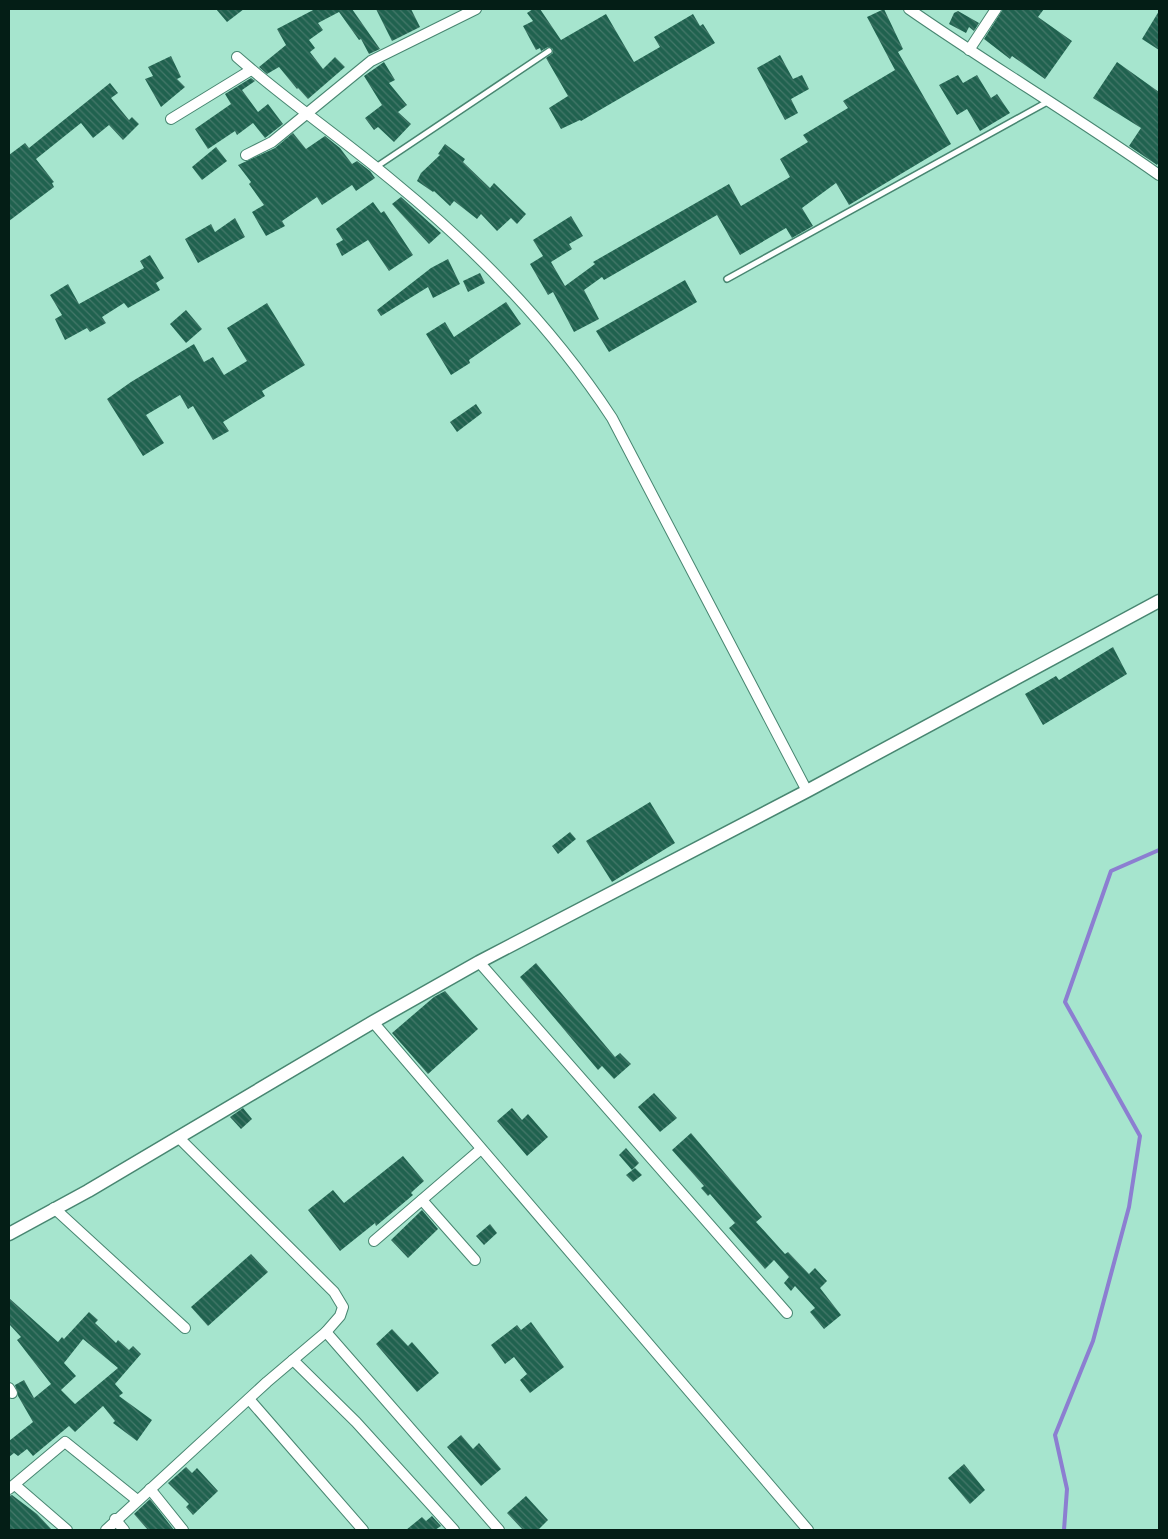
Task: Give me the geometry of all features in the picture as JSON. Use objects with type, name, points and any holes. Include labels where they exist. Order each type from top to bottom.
[{"type":"street","points":[[246,155],[272,142],[371,61],[476,9]]},
{"type":"street","points":[[909,9],[969,50],[1050,100],[1159,175]]},
{"type":"street","points":[[969,50],[996,9]]},
{"type":"street","points":[[237,57],[251,70],[376,167],[447,227],[517,296],[583,373],[612,418],[806,791]]},
{"type":"street","points":[[171,119],[251,70]]},
{"type":"street","points":[[9,1234],[372,1022],[479,962],[806,791],[1159,601]]},
{"type":"street","points":[[479,962],[787,1313]]},
{"type":"street","points":[[372,1022],[808,1530]]},
{"type":"street","points":[[106,1530],[249,1398],[326,1332],[340,1316],[343,1306],[334,1292],[178,1137]]},
{"type":"street","points":[[374,1241],[481,1149]]},
{"type":"street","points":[[422,1200],[475,1260]]},
{"type":"street","points":[[54,1208],[185,1328]]},
{"type":"street","points":[[326,1332],[499,1530]]},
{"type":"street","points":[[293,1360],[356,1422],[454,1530]]},
{"type":"street","points":[[249,1398],[363,1530]]},
{"type":"street","points":[[67,1530],[12,1487],[65,1442],[137,1500]]},
{"type":"street","points":[[150,1489],[183,1530]]},
{"type":"street","points":[[116,1519],[124,1530]]},
{"type":"lane","points":[[376,167],[549,51]]},
{"type":"lane","points":[[727,279],[1050,100]]},
{"type":"building","points":[[216,9],[244,9],[227,22]]},
{"type":"building","points":[[315,9],[352,9],[380,49],[369,54],[361,39],[359,40],[339,12],[318,23],[323,30],[309,40],[315,48],[310,52],[323,69],[335,57],[345,67],[308,99],[279,67],[267,74],[259,67],[286,45],[277,29]]},
{"type":"building","points":[[376,9],[411,9],[420,27],[392,41]]},
{"type":"building","points":[[533,9],[540,9],[561,40],[606,14],[634,62],[660,47],[654,37],[693,14],[700,26],[703,24],[715,43],[581,121],[561,129],[549,108],[568,96],[546,58],[553,53],[553,49],[548,47],[541,51],[540,48],[536,50],[523,26],[533,21],[527,13]]},
{"type":"building","points":[[884,9],[903,49],[898,52],[951,144],[849,205],[836,183],[802,208],[813,226],[792,238],[786,228],[740,255],[717,215],[604,280],[602,277],[584,290],[599,319],[574,332],[553,292],[548,295],[530,264],[543,256],[533,240],[571,216],[583,236],[569,244],[572,249],[551,262],[565,286],[595,264],[593,262],[729,184],[741,206],[790,177],[780,159],[808,142],[803,135],[848,108],[843,101],[895,70],[867,17]]},
{"type":"building","points":[[1003,9],[1044,9],[1038,17],[1072,41],[1045,79],[1012,56],[1010,59],[984,39]]},
{"type":"building","points":[[958,11],[979,23],[974,31],[969,27],[966,33],[949,24],[954,13]]},
{"type":"building","points":[[1159,11],[1159,50],[1142,39]]},
{"type":"building","points":[[780,55],[793,79],[802,75],[809,89],[791,99],[798,113],[785,120],[757,68]]},
{"type":"building","points":[[171,56],[181,77],[177,79],[185,87],[161,107],[145,79],[153,76],[148,67]]},
{"type":"building","points":[[384,62],[395,80],[389,83],[407,105],[398,112],[411,124],[394,142],[378,127],[374,130],[365,118],[382,105],[364,76]]},
{"type":"building","points":[[1117,62],[1159,92],[1159,162],[1157,165],[1129,146],[1141,128],[1093,98]]},
{"type":"building","points":[[958,75],[963,83],[977,75],[991,98],[997,94],[1010,113],[980,131],[967,109],[957,115],[939,85]]},
{"type":"building","points":[[251,78],[255,81],[242,90],[258,112],[268,104],[283,124],[265,138],[253,123],[237,135],[235,131],[208,149],[195,129],[231,104],[225,94]]},
{"type":"building","points":[[110,83],[118,93],[111,98],[129,120],[132,117],[139,124],[123,140],[109,125],[93,138],[81,123],[36,159],[54,182],[52,183],[54,187],[9,221],[9,155],[25,143],[29,148]]},
{"type":"building","points":[[293,133],[306,149],[325,136],[340,148],[352,164],[357,161],[370,171],[375,178],[356,191],[352,185],[322,205],[317,197],[282,221],[285,226],[266,236],[252,212],[264,205],[249,184],[251,182],[238,165],[275,148]]},
{"type":"building","points":[[445,144],[465,159],[463,162],[490,188],[494,183],[526,214],[517,224],[511,218],[497,231],[481,214],[477,219],[454,201],[450,206],[434,191],[417,181],[421,173],[440,155],[438,154]]},
{"type":"building","points":[[216,147],[227,161],[202,180],[192,167]]},
{"type":"building","points":[[401,197],[441,233],[429,244],[392,204]]},
{"type":"building","points":[[373,202],[381,213],[384,211],[413,255],[389,271],[368,240],[342,256],[336,244],[343,240],[336,229]]},
{"type":"building","points":[[235,218],[245,237],[198,263],[185,239],[211,224],[215,232]]},
{"type":"building","points":[[150,255],[164,278],[156,283],[160,290],[128,308],[124,303],[102,317],[106,323],[90,332],[87,328],[65,340],[55,319],[62,315],[50,295],[68,284],[79,304],[144,268],[140,261]]},
{"type":"building","points":[[448,259],[460,284],[433,298],[428,287],[381,316],[377,310],[431,268]]},
{"type":"building","points":[[480,273],[485,283],[468,292],[463,281]]},
{"type":"building","points":[[685,280],[697,302],[609,352],[596,331]]},
{"type":"building","points":[[506,302],[521,324],[469,360],[470,363],[451,375],[426,334],[445,322],[454,337]]},
{"type":"building","points":[[267,303],[305,365],[262,391],[265,396],[223,422],[229,431],[213,440],[193,406],[188,409],[180,395],[146,415],[164,443],[143,456],[107,399],[131,382],[194,344],[204,362],[213,357],[224,375],[247,361],[227,328]]},
{"type":"building","points":[[186,310],[202,329],[186,343],[170,324]]},
{"type":"building","points":[[476,404],[482,413],[457,432],[450,422]]},
{"type":"building","points":[[1113,647],[1127,674],[1043,725],[1025,694],[1056,676],[1059,680]]},
{"type":"building","points":[[650,802],[675,843],[612,882],[586,841]]},
{"type":"building","points":[[570,832],[576,839],[558,854],[552,846]]},
{"type":"building","points":[[536,963],[615,1057],[620,1053],[631,1064],[614,1079],[602,1066],[598,1070],[520,977]]},
{"type":"building","points":[[445,991],[478,1029],[428,1074],[392,1033],[434,997]]},
{"type":"building","points":[[654,1093],[677,1118],[660,1132],[638,1107]]},
{"type":"building","points":[[243,1108],[252,1119],[241,1129],[230,1117]]},
{"type":"building","points":[[512,1108],[522,1120],[528,1114],[548,1137],[527,1156],[497,1121]]},
{"type":"building","points":[[691,1133],[762,1217],[756,1222],[785,1254],[788,1252],[809,1274],[815,1268],[827,1281],[820,1288],[841,1315],[824,1329],[810,1312],[815,1308],[795,1286],[791,1291],[784,1283],[789,1277],[774,1260],[765,1269],[729,1228],[735,1223],[710,1194],[708,1196],[701,1188],[704,1186],[672,1150]]},
{"type":"building","points":[[626,1148],[639,1163],[632,1170],[619,1155]]},
{"type":"building","points":[[403,1156],[424,1181],[411,1193],[413,1195],[376,1226],[375,1223],[340,1251],[308,1210],[333,1190],[344,1203]]},
{"type":"building","points":[[635,1168],[642,1175],[633,1182],[626,1175]]},
{"type":"building","points":[[422,1210],[438,1229],[408,1258],[391,1240]]},
{"type":"building","points":[[490,1224],[497,1233],[484,1245],[476,1236]]},
{"type":"building","points":[[251,1254],[268,1272],[208,1326],[191,1307]]},
{"type":"building","points":[[9,1298],[58,1342],[62,1337],[64,1339],[89,1312],[98,1320],[95,1323],[116,1343],[118,1340],[129,1350],[133,1346],[141,1354],[115,1384],[123,1393],[119,1396],[152,1420],[137,1441],[113,1423],[115,1421],[103,1406],[75,1432],[69,1426],[33,1456],[27,1449],[18,1456],[14,1453],[9,1457],[9,1441],[33,1422],[18,1396],[15,1385],[24,1380],[34,1398],[51,1384],[17,1340],[21,1337],[9,1324]],"holes":[[[83,1339],[118,1368],[75,1404],[61,1390],[76,1376],[64,1363]]]},
{"type":"building","points":[[531,1322],[564,1367],[530,1393],[520,1380],[527,1374],[514,1357],[505,1364],[491,1345],[517,1325],[521,1330]]},
{"type":"building","points":[[392,1329],[408,1346],[412,1342],[439,1373],[417,1392],[376,1344]]},
{"type":"building","points":[[461,1435],[473,1449],[479,1443],[501,1469],[481,1486],[447,1447]]},
{"type":"building","points":[[964,1464],[985,1490],[970,1504],[948,1478]]},
{"type":"building","points":[[186,1467],[192,1473],[197,1468],[218,1491],[193,1515],[186,1507],[189,1504],[168,1483]]},
{"type":"building","points":[[12,1495],[37,1514],[52,1530],[9,1530],[9,1496]]},
{"type":"building","points":[[526,1496],[548,1520],[538,1530],[523,1530],[507,1513]]},
{"type":"building","points":[[150,1499],[174,1530],[148,1530],[134,1514]]},
{"type":"building","points":[[432,1516],[441,1526],[435,1530],[406,1530],[422,1517],[426,1521]]},
{"type":"waterway","points":[[1064,1530],[1067,1489],[1055,1435],[1093,1341],[1129,1207],[1140,1136],[1065,1002],[1111,871],[1159,850]]}]
